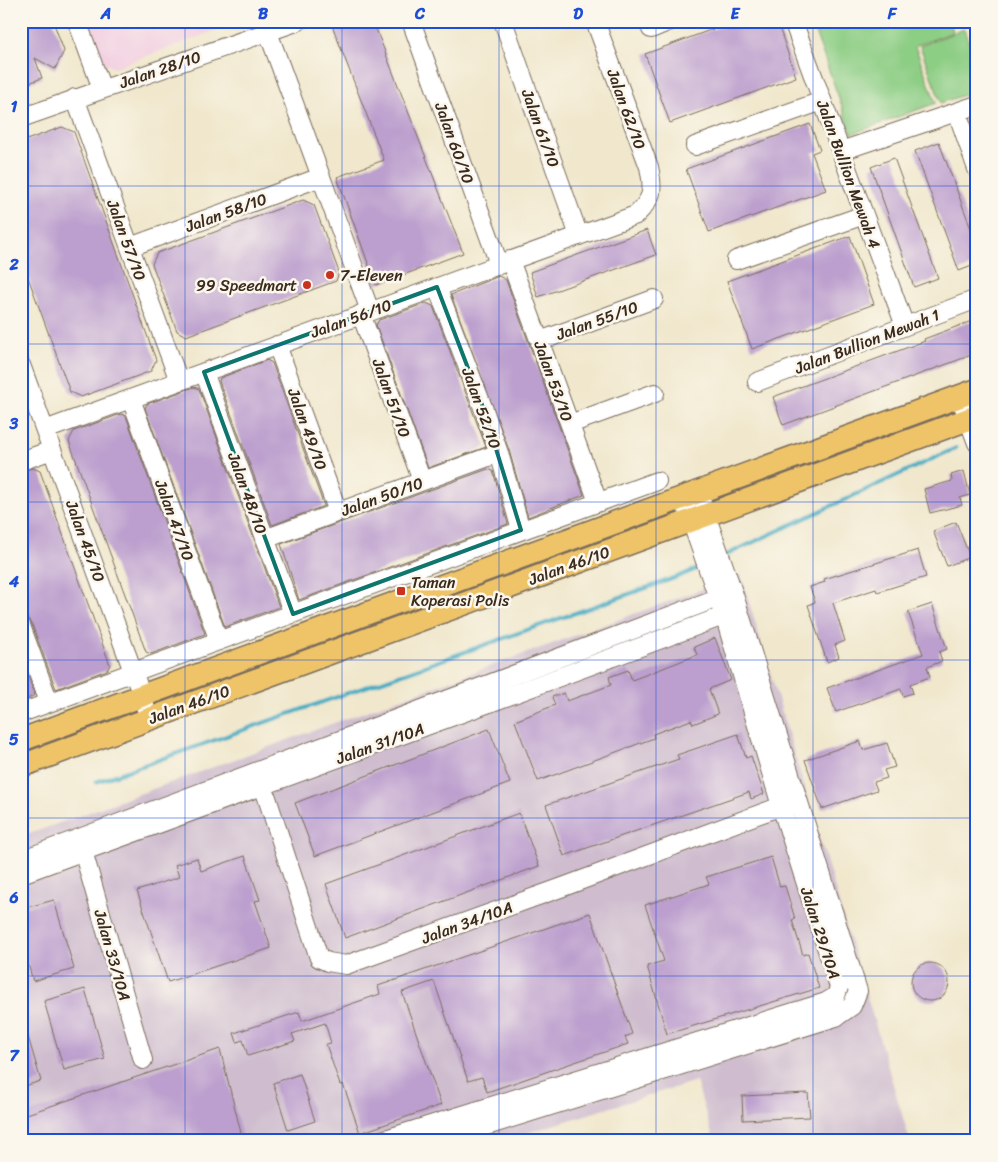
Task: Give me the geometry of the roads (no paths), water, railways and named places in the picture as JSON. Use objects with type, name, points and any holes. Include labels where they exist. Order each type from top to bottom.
[{"type":"main road","name":"Jalan 46/10","points":[[21,740],[968,393]]},
{"type":"main road","name":"Jalan 46/10","points":[[21,766],[972,417]]},
{"type":"street","points":[[77,21],[102,89]]},
{"type":"street","name":"Jalan 28/10","points":[[21,118],[299,21]]},
{"type":"street","name":"Jalan 60/10","points":[[411,21],[504,262]]},
{"type":"street","name":"Jalan 61/10","points":[[503,21],[579,236]]},
{"type":"street","name":"Jalan 62/10","points":[[595,21],[649,168],[653,184],[651,197]]},
{"type":"street","points":[[651,28],[670,21]]},
{"type":"street","name":"Jalan Bullion Mewah 4","points":[[793,21],[904,326]]},
{"type":"street","points":[[268,32],[321,177],[366,313]]},
{"type":"street","name":"Jalan 57/10","points":[[75,98],[179,381]]},
{"type":"street","points":[[695,146],[822,102]]},
{"type":"street","points":[[841,151],[977,105]]},
{"type":"street","points":[[957,112],[977,169]]},
{"type":"street","name":"Jalan 58/10","points":[[130,247],[321,177]]},
{"type":"street","name":"Jalan 56/10","points":[[45,430],[636,215],[651,197]]},
{"type":"street","points":[[736,260],[864,215]]},
{"type":"street","name":"Jalan 53/10","points":[[504,262],[540,341],[598,502]]},
{"type":"street","name":"Jalan 52/10","points":[[437,287],[499,453],[521,530]]},
{"type":"street","name":"Jalan 55/10","points":[[540,341],[654,299]]},
{"type":"street","name":"Jalan Bullion Mewah 1","points":[[757,382],[977,299]]},
{"type":"street","name":"Jalan 51/10","points":[[366,313],[422,481]]},
{"type":"street","name":"Jalan 49/10","points":[[277,345],[338,512]]},
{"type":"street","name":"Jalan 45/10","points":[[21,365],[134,672],[149,719]]},
{"type":"street","name":"Jalan 48/10","points":[[204,372],[293,614]]},
{"type":"street","points":[[570,424],[655,393]]},
{"type":"street","points":[[968,393],[977,443]]},
{"type":"street","name":"Jalan 47/10","points":[[130,399],[219,640]]},
{"type":"street","points":[[21,461],[52,450]]},
{"type":"street","name":"Jalan 50/10","points":[[265,539],[499,453]]},
{"type":"street","points":[[21,713],[657,481]]},
{"type":"street","name":"Jalan 29/10A","points":[[379,1141],[826,1002],[836,996],[839,987],[781,806],[731,612],[691,495]]},
{"type":"street","name":"Jalan 31/10A","points":[[21,874],[726,595]]},
{"type":"street","name":"Jalan 29/10A","points":[[438,1141],[836,1017],[852,1006],[858,991],[798,800],[731,612]]},
{"type":"street","name":"Jalan 31/10A","points":[[21,860],[260,778],[492,702],[731,612]]},
{"type":"street","points":[[21,626],[49,702]]},
{"type":"street","name":"Jalan 34/10A","points":[[260,778],[318,958],[328,962],[346,964],[563,887],[798,800]]},
{"type":"street","name":"Jalan 33/10A","points":[[82,851],[143,1060]]},
{"type":"waterway","points":[[726,555],[956,448]]},
{"type":"waterway","points":[[96,782],[701,567]]},
{"type":"place","name":"7-Eleven","points":[[330,275]]},
{"type":"place","name":"99 Speedmart","points":[[307,285]]},
{"type":"place","name":"Taman Koperasi Polis","points":[[401,591]]}]
